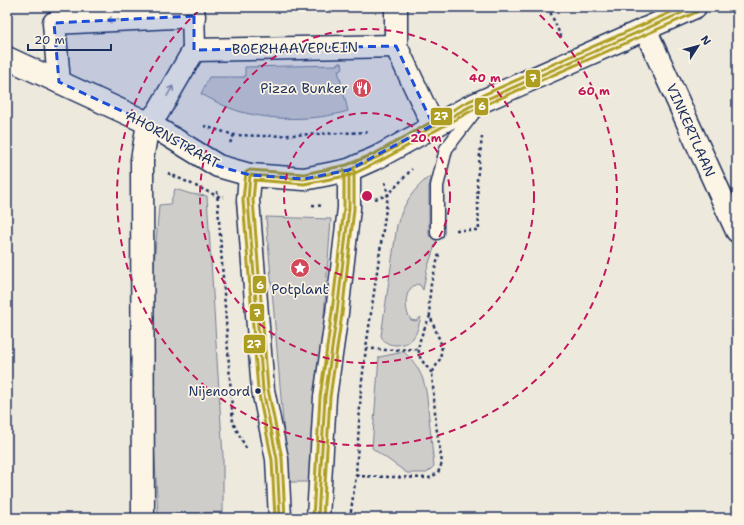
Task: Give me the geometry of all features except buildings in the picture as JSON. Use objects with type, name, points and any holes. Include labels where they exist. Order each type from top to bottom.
[{"type":"street","points":[[396,7],[396,46],[433,125]]},
{"type":"street","name":"AHORNSTRAAT","points":[[7,58],[148,123],[218,166],[250,175],[304,179],[349,170],[378,157],[433,125],[485,99],[695,7]]},
{"type":"street","points":[[59,82],[54,23],[193,11],[194,50],[158,112],[148,123],[142,160],[142,518]]},
{"type":"street","name":"VINKERTLAAN","points":[[645,29],[737,231]]},
{"type":"street","name":"BOERHAAVEPLEIN","points":[[194,50],[396,46]]},
{"type":"street","points":[[318,518],[325,398],[337,313],[349,208],[349,170]]},
{"type":"street","points":[[250,175],[248,200],[263,390],[277,459],[280,518]]},
{"type":"lane","points":[[437,234],[437,186],[446,149],[485,99]]},
{"type":"path","points":[[548,7],[572,62]]},
{"type":"path","name":"AHORNSTRAAT","points":[[204,126],[234,134],[265,136],[371,132],[378,157]]},
{"type":"path","points":[[350,518],[356,476],[361,389],[388,194],[378,157]]},
{"type":"path","points":[[453,230],[478,230],[477,180]]},
{"type":"path","points":[[432,373],[440,359],[442,346],[430,316],[429,303],[431,284],[440,249]]},
{"type":"path","points":[[356,476],[429,478],[438,473],[442,463],[436,425],[432,373],[420,357],[419,349],[421,338],[430,316]]},
{"type":"path","points":[[366,348],[384,350],[419,349]]},
{"type":"highlighted area","points":[[194,16],[194,50],[396,46],[433,125],[349,170],[304,179],[250,175],[218,166],[148,123],[59,82],[54,23]]},
{"type":"shaded area","points":[[337,63],[342,63],[343,69],[338,70],[348,111],[322,117],[265,117],[238,111],[201,94],[209,77],[245,77],[245,67],[337,65]]},
{"type":"shaded area","points":[[430,176],[429,236],[438,236],[427,269],[423,290],[420,285],[415,285],[409,291],[406,299],[407,313],[411,320],[416,321],[421,317],[416,332],[411,340],[403,344],[392,345],[386,342],[381,336],[397,225],[409,198]]},
{"type":"shaded area","points":[[175,189],[191,194],[207,196],[223,457],[223,512],[158,514],[148,337],[159,205],[170,204]]},
{"type":"shaded area","points":[[266,217],[331,219],[312,482],[288,482]]},
{"type":"shaded area","points":[[404,352],[419,370],[426,392],[434,466],[427,473],[407,473],[372,448],[379,357]]},
{"type":"transit line","name":"27","points":[[275,518],[272,460],[258,390],[243,200],[246,172],[250,170],[304,174],[347,165],[376,153],[467,102],[683,7]]},
{"type":"transit line","name":"7","points":[[280,518],[277,459],[263,390],[248,200],[250,175],[304,179],[349,170],[378,157],[469,107],[695,7]]},
{"type":"transit line","name":"6","points":[[285,518],[282,458],[268,389],[253,200],[255,180],[304,184],[351,175],[380,161],[471,111],[697,12]]},
{"type":"transit line","name":"27","points":[[313,518],[320,397],[344,208],[344,170]]},
{"type":"transit line","name":"7","points":[[318,518],[325,397],[337,313],[349,208],[349,170]]},
{"type":"transit line","name":"6","points":[[323,518],[330,397],[342,314],[354,209],[354,170]]},
{"type":"place","name":"Pizza Bunker","points":[[362,88]]},
{"type":"place","name":"Potplant","points":[[300,268]]},
{"type":"place","name":"Nijenoord","points":[[258,391]]}]
